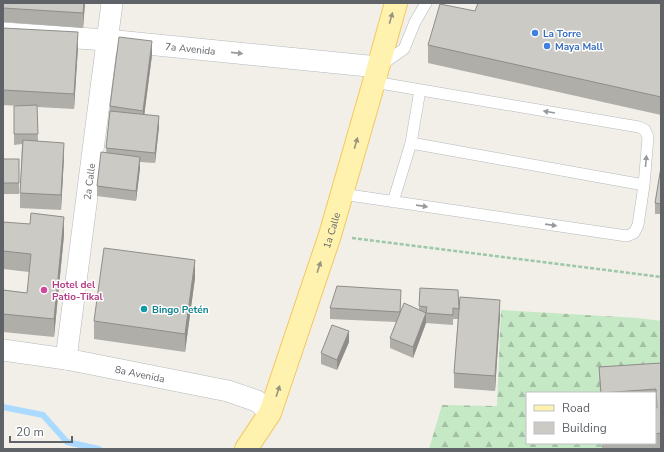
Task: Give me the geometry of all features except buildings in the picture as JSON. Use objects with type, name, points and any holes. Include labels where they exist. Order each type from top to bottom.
[{"type":"main road","name":"1a Calle","points":[[246,449],[270,413],[330,235],[396,3]]},
{"type":"street","name":"2a Calle","points":[[66,359],[112,3]]},
{"type":"street","name":"7a Avenida","points":[[3,34],[107,40],[376,75]]},
{"type":"street","name":"8a Avenida","points":[[3,350],[66,359],[228,391],[257,400],[270,413]]},
{"type":"lane","points":[[342,194],[627,236],[634,233],[638,225],[644,185],[648,137],[645,130],[639,127],[420,90],[376,75],[404,49],[414,22],[426,3]]},
{"type":"lane","points":[[393,202],[411,143],[420,90]]},
{"type":"lane","points":[[411,143],[644,185]]},
{"type":"path","points":[[330,235],[661,277]]},
{"type":"green space","points":[[501,310],[638,318],[661,321],[661,449],[429,449],[442,405],[497,406]]},
{"type":"waterway","points":[[3,407],[43,415],[67,442],[99,449]]},
{"type":"place","name":"La Torre","points":[[535,33]]},
{"type":"place","name":"Maya Mall","points":[[547,46]]},
{"type":"place","name":"Hotel del Patio-Tikal","points":[[44,290]]},
{"type":"place","name":"Bingo Petén","points":[[144,309]]}]
